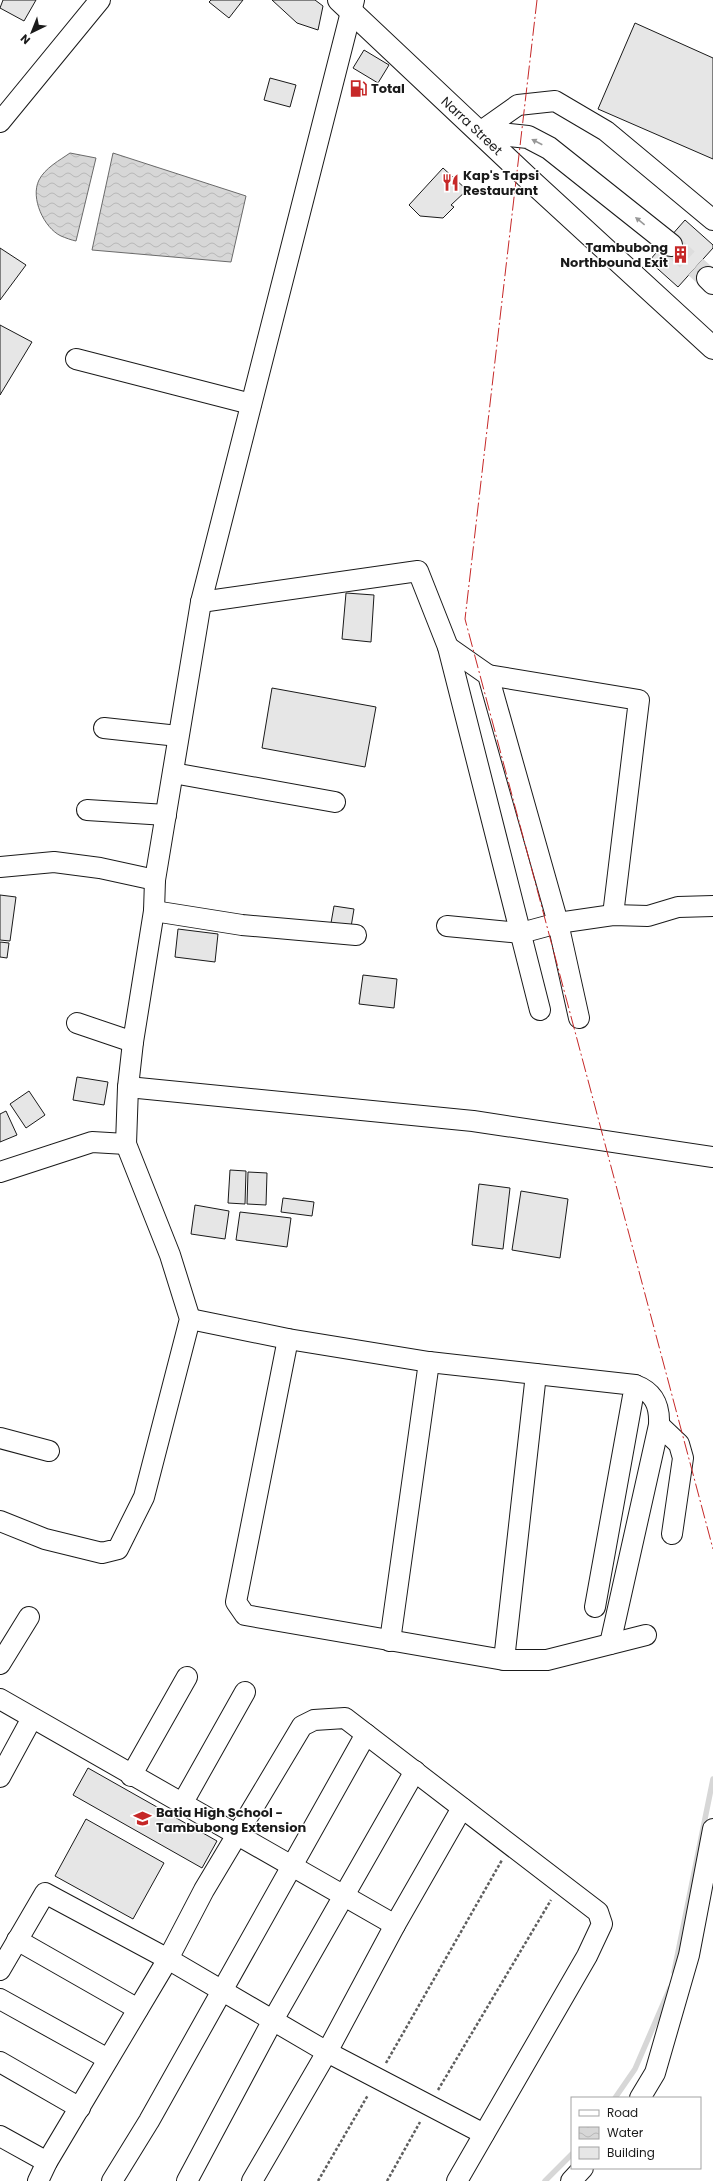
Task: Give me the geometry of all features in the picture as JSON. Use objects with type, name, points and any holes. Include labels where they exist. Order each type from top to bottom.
[{"type":"main road","name":"Narra Street","points":[[348,4],[480,132],[713,348]]},
{"type":"main road","points":[[480,132],[528,138],[549,148],[671,245]]},
{"type":"street","points":[[0,122],[100,0]]},
{"type":"street","points":[[0,1521],[45,1539],[95,1552],[102,1553],[118,1549],[144,1497],[190,1319],[170,1256],[126,1144],[128,1087],[133,1042],[154,911],[155,880],[201,602],[251,404],[348,4]]},
{"type":"street","points":[[480,132],[518,105],[555,101],[606,131],[713,220]]},
{"type":"street","points":[[76,359],[251,404]]},
{"type":"street","points":[[201,602],[418,571],[448,647],[540,1010]]},
{"type":"street","points":[[448,647],[488,675],[639,700],[613,915]]},
{"type":"street","points":[[488,675],[558,923],[579,1018]]},
{"type":"street","points":[[104,728],[178,736]]},
{"type":"street","points":[[173,773],[335,802]]},
{"type":"street","points":[[87,810],[166,815]]},
{"type":"street","points":[[0,867],[54,862],[100,868],[155,880]]},
{"type":"street","points":[[446,926],[521,933],[558,923],[613,915],[648,916],[678,907],[713,906]]},
{"type":"street","points":[[154,911],[242,925],[356,935]]},
{"type":"street","points":[[77,1023],[133,1042]]},
{"type":"street","points":[[128,1087],[473,1121],[713,1157]]},
{"type":"street","points":[[0,1172],[92,1142],[126,1144]]},
{"type":"street","points":[[190,1319],[288,1339],[429,1362],[635,1385],[645,1388],[653,1395],[660,1412],[659,1425],[610,1644]]},
{"type":"street","points":[[288,1339],[236,1602],[245,1615],[504,1660],[547,1660],[646,1635]]},
{"type":"street","points":[[390,1641],[429,1362]]},
{"type":"street","points":[[504,1660],[536,1374]]},
{"type":"street","points":[[595,1607],[635,1385]]},
{"type":"street","points":[[659,1425],[679,1444],[684,1458],[672,1534]]},
{"type":"street","points":[[0,1438],[49,1451]]},
{"type":"street","points":[[0,1664],[29,1617]]},
{"type":"street","points":[[131,1776],[187,1677]]},
{"type":"street","points":[[182,1804],[244,1692]]},
{"type":"street","points":[[0,1699],[131,1776],[238,1834],[395,1925]]},
{"type":"street","points":[[0,1777],[32,1718]]},
{"type":"street","points":[[38,2181],[47,2162],[168,1959],[204,1890],[302,1726],[314,1720],[345,1718],[598,1912],[602,1924],[587,1956],[457,2181]]},
{"type":"street","points":[[112,2181],[149,2121],[366,1734]]},
{"type":"street","points":[[187,2181],[272,2020],[414,1771]]},
{"type":"street","points":[[252,2181],[327,2052],[395,1925],[462,1808]]},
{"type":"street","points":[[641,2097],[655,2073],[689,1955],[713,1829]]},
{"type":"street","points":[[0,1970],[45,1893],[168,1959],[327,2052],[484,2134]]},
{"type":"street","points":[[17,1940],[138,2009]]},
{"type":"street","points":[[0,1999],[108,2059]]},
{"type":"street","points":[[0,2062],[80,2108]]},
{"type":"street","points":[[0,2136],[47,2162]]},
{"type":"street","points":[[571,2181],[582,2169]]},
{"type":"path","points":[[318,2181],[511,1845]]},
{"type":"path","points":[[387,2181],[561,1883]]},
{"type":"water","points":[[70,153],[96,158],[76,241],[61,236],[49,226],[40,212],[36,195],[39,180],[45,172]]},
{"type":"water","points":[[113,153],[246,196],[231,262],[92,250]]},
{"type":"building","points":[[3,0],[36,0],[24,21],[0,8]]},
{"type":"building","points":[[211,0],[243,0],[229,18],[209,2]]},
{"type":"building","points":[[272,0],[315,0],[323,6],[318,30],[297,23]]},
{"type":"building","points":[[635,23],[713,58],[713,159],[598,109]]},
{"type":"building","points":[[364,50],[389,65],[378,83],[353,68]]},
{"type":"building","points":[[270,78],[296,85],[290,107],[264,100]]},
{"type":"building","points":[[443,168],[467,190],[451,205],[454,207],[443,218],[420,216],[409,205]]},
{"type":"building","name":"Tambubong Northbound Exit","points":[[685,220],[713,245],[713,248],[678,287],[649,261]]},
{"type":"building","points":[[0,248],[26,265],[0,300]]},
{"type":"building","points":[[0,325],[32,342],[0,395]]},
{"type":"building","points":[[346,593],[374,595],[371,642],[342,639]]},
{"type":"building","points":[[272,688],[376,707],[365,767],[262,748]]},
{"type":"building","points":[[0,895],[16,897],[10,941],[0,940]]},
{"type":"building","points":[[334,906],[354,909],[351,927],[331,923]]},
{"type":"building","points":[[178,929],[218,934],[215,962],[175,957]]},
{"type":"building","points":[[0,942],[9,943],[7,958],[0,957]]},
{"type":"building","points":[[363,975],[397,979],[394,1008],[359,1004]]},
{"type":"building","points":[[77,1077],[108,1082],[104,1105],[73,1100]]},
{"type":"building","points":[[29,1091],[45,1115],[26,1128],[10,1104]]},
{"type":"building","points":[[6,1111],[17,1135],[0,1142],[0,1114]]},
{"type":"building","points":[[230,1170],[246,1171],[245,1204],[228,1203]]},
{"type":"building","points":[[248,1172],[267,1173],[266,1205],[247,1204]]},
{"type":"building","points":[[479,1184],[510,1188],[503,1249],[472,1245]]},
{"type":"building","points":[[521,1191],[568,1199],[560,1258],[512,1250]]},
{"type":"building","points":[[283,1198],[314,1202],[312,1216],[281,1212]]},
{"type":"building","points":[[195,1205],[229,1211],[225,1239],[191,1234]]},
{"type":"building","points":[[240,1212],[291,1218],[287,1247],[236,1240]]},
{"type":"building","points":[[88,1768],[217,1841],[202,1868],[73,1795]]},
{"type":"building","points":[[86,1819],[164,1863],[133,1919],[55,1876]]},
{"type":"waterway","points":[[674,1972],[713,1779]]},
{"type":"waterway","points":[[616,2097],[635,2069],[670,1988]]},
{"type":"waterway","points":[[545,2181],[571,2155]]},
{"type":"tunnel","points":[[671,245],[708,278]]},
{"type":"power","points":[[537,0],[465,619],[713,1549]]},
{"type":"place","name":"Total","points":[[358,88]]},
{"type":"place","name":"Kap's Tapsi Restaurant","points":[[450,182]]},
{"type":"place","name":"Tambubong Northbound Exit","points":[[681,254]]},
{"type":"place","name":"Batia High School - Tambubong Extension","points":[[143,1819]]}]
